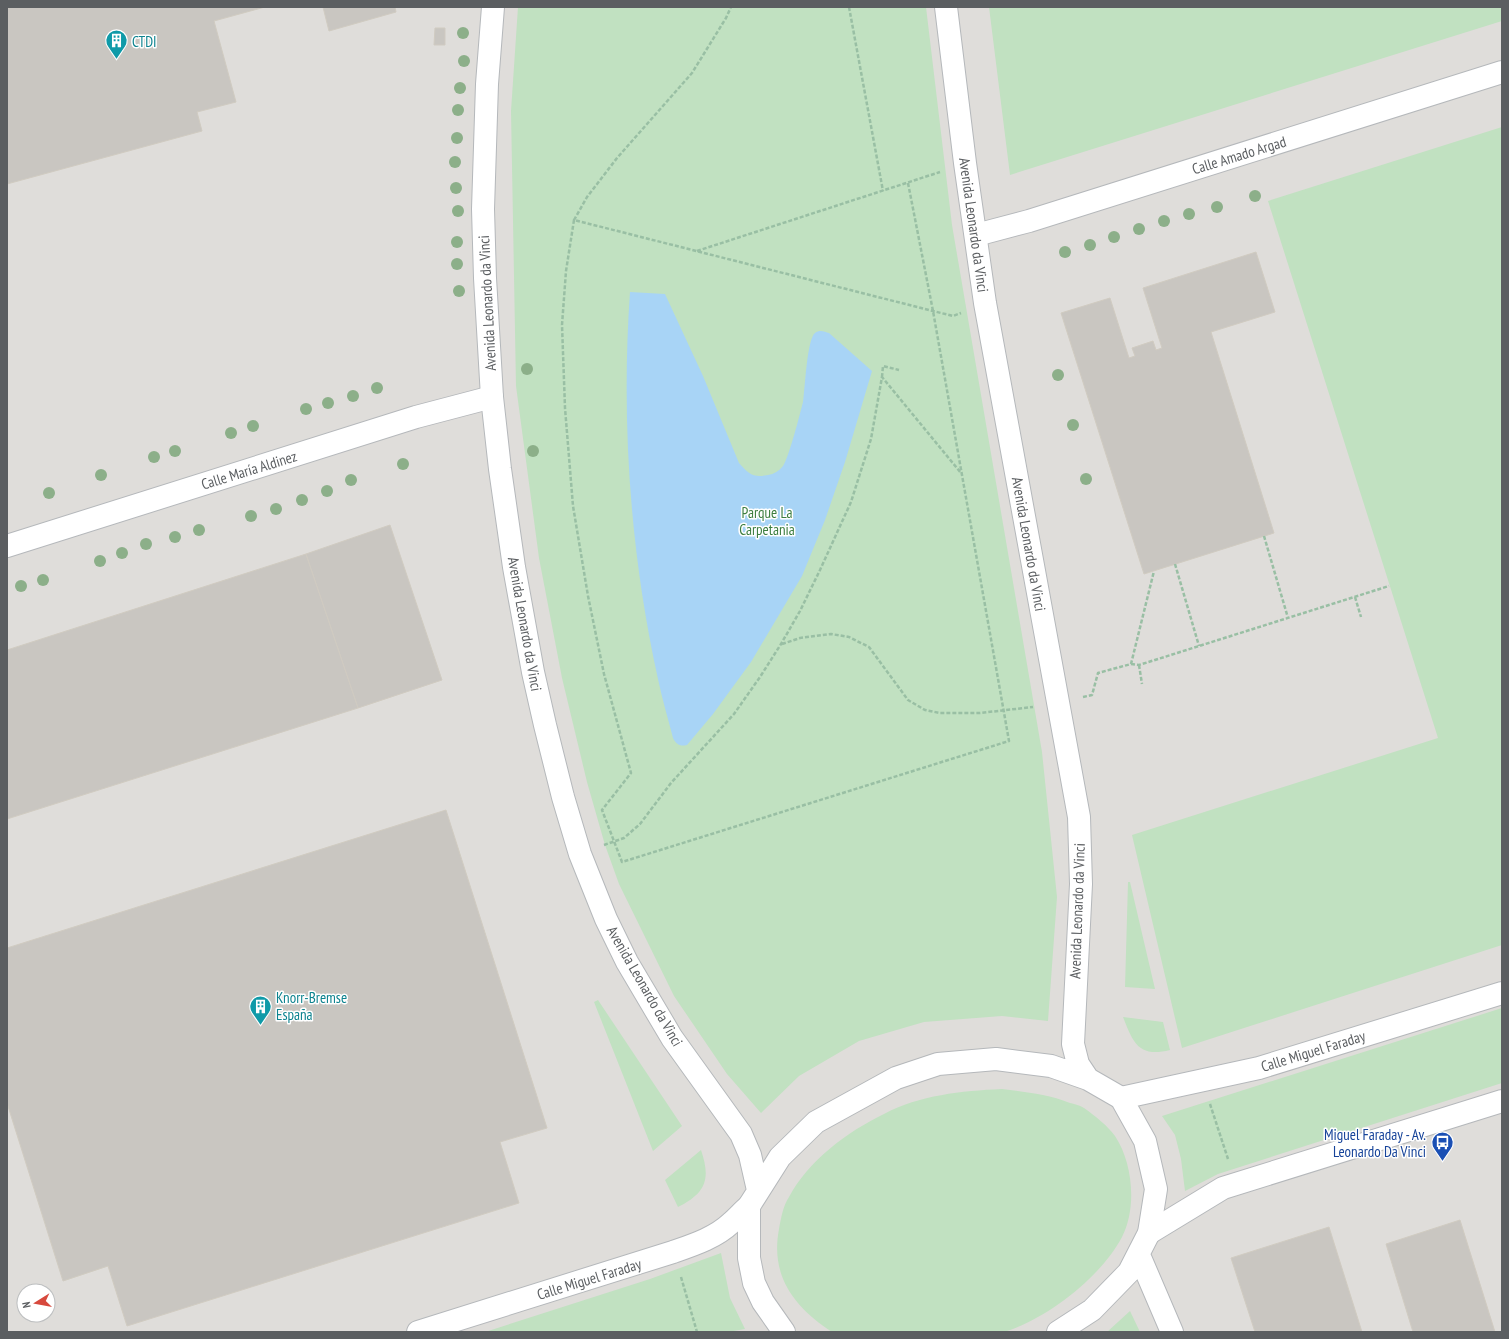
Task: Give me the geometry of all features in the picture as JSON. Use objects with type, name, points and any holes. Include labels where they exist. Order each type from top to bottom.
[{"type":"street","name":"Avenida Leonardo da Vinci","points":[[493,7],[487,84],[482,209],[492,397],[500,469],[514,566],[533,672],[559,783],[580,854],[606,919],[627,962],[672,1038],[741,1134],[750,1155],[754,1198],[748,1258],[754,1283],[763,1302],[784,1332]]},
{"type":"street","name":"Avenida Leonardo da Vinci","points":[[946,7],[965,163],[985,303],[1079,817],[1081,884],[1073,1044],[1078,1064],[1088,1079]]},
{"type":"street","name":"Calle Amado Argad","points":[[976,235],[1036,218],[1502,72]]},
{"type":"street","name":"Calle María Aldinez","points":[[7,546],[416,417],[492,397]]},
{"type":"street","name":"Calle Miguel Faraday","points":[[418,1332],[673,1252],[717,1233],[731,1224],[754,1198],[780,1157],[816,1122],[896,1078],[938,1064],[996,1059],[1051,1066],[1088,1079],[1121,1098],[1259,1068],[1502,993]]},
{"type":"street","points":[[1058,1332],[1092,1310],[1129,1272],[1149,1233],[1156,1189],[1145,1141],[1121,1098]]},
{"type":"street","points":[[1149,1233],[1223,1188],[1502,1101]]},
{"type":"street","points":[[1139,1254],[1172,1332]]},
{"type":"path","points":[[731,7],[726,18],[692,74],[618,158],[587,197],[574,220],[566,271],[562,325],[565,408],[573,506],[588,596],[604,674],[631,773],[602,810],[622,862],[1009,741],[933,311],[908,183]]},
{"type":"path","points":[[849,7],[883,191]]},
{"type":"path","points":[[697,251],[908,183],[965,163]]},
{"type":"path","points":[[574,220],[953,316],[985,303]]},
{"type":"path","points":[[624,838],[640,824],[671,783],[734,714],[760,678],[781,644],[817,577],[851,502],[871,439],[883,366],[899,370]]},
{"type":"path","points":[[882,377],[961,473]]},
{"type":"path","points":[[1264,536],[1288,618]]},
{"type":"path","points":[[1175,564],[1199,646]]},
{"type":"path","points":[[1131,664],[1154,571]]},
{"type":"path","points":[[781,644],[800,638],[831,634],[849,637],[869,647],[908,700],[925,710],[980,713],[1046,706],[1092,695],[1098,673],[1131,664],[1139,664],[1389,586]]},
{"type":"path","points":[[1355,597],[1361,617]]},
{"type":"path","points":[[1139,664],[1142,684]]},
{"type":"path","points":[[1203,1080],[1236,1184]]},
{"type":"path","points":[[673,1252],[697,1332]]},
{"type":"shaded area","points":[[7,7],[1502,7],[1502,1332],[7,1332]]},
{"type":"green space","name":"Parque La Carpetania","points":[[518,7],[926,7],[952,225],[1042,752],[1057,897],[1048,1021],[1002,1016],[924,1022],[859,1041],[799,1076],[761,1113],[727,1074],[674,996],[619,884],[605,845],[587,782],[562,678],[539,558],[516,386],[511,111]]},
{"type":"green space","points":[[989,7],[1502,7],[1502,21],[1010,175]]},
{"type":"green space","points":[[1502,127],[1502,945],[1182,1048],[1132,835],[1438,738],[1268,201]]},
{"type":"green space","points":[[1128,882],[1130,882],[1155,989],[1125,987]]},
{"type":"green space","points":[[598,1000],[682,1126],[653,1151],[594,1002]]},
{"type":"green space","points":[[1502,1008],[1502,1083],[1218,1174],[1185,1191],[1181,1159],[1175,1135],[1162,1116]]},
{"type":"green space","points":[[1123,1017],[1163,1022],[1170,1050],[1151,1052],[1138,1046],[1130,1034]]},
{"type":"green space","points":[[1002,1089],[1044,1095],[1080,1106],[1101,1121],[1115,1136],[1126,1159],[1129,1172],[1131,1186],[1130,1213],[1122,1237],[1113,1252],[1101,1267],[1071,1295],[1055,1307],[1021,1326],[1000,1333],[832,1332],[806,1312],[788,1289],[782,1276],[778,1261],[777,1246],[781,1216],[784,1208],[797,1184],[807,1171],[830,1148],[856,1129],[884,1114],[912,1102],[941,1095]]},
{"type":"green space","points":[[701,1150],[706,1169],[704,1184],[695,1196],[678,1207],[665,1180]]},
{"type":"green space","points":[[721,1253],[730,1298],[745,1329],[728,1332],[485,1332],[650,1279]]},
{"type":"green space","points":[[1130,1311],[1140,1332],[1107,1332]]},
{"type":"water","points":[[630,292],[665,294],[703,376],[739,463],[746,470],[755,475],[770,475],[778,471],[783,466],[794,435],[803,402],[808,354],[812,337],[815,333],[821,331],[829,333],[872,371],[845,462],[825,520],[802,576],[751,662],[713,714],[685,746],[675,742],[673,738],[661,694],[648,631],[634,535],[630,486],[627,389],[627,340]]},
{"type":"building","name":"CTDI","points":[[7,7],[265,7],[214,21],[236,102],[197,112],[202,131],[7,184]]},
{"type":"building","points":[[323,7],[395,7],[396,12],[329,31]]},
{"type":"building","points":[[435,28],[445,28],[445,45],[434,45]]},
{"type":"building","points":[[1256,252],[1275,312],[1211,332],[1274,533],[1144,574],[1061,313],[1110,298],[1129,358],[1135,356],[1132,348],[1153,341],[1156,350],[1162,348],[1143,288]]},
{"type":"building","points":[[390,525],[442,680],[358,708],[306,554]]},
{"type":"building","points":[[306,554],[358,708],[7,819],[7,650]]},
{"type":"building","name":"Knorr-Bremse España","points":[[446,810],[547,1128],[500,1142],[519,1203],[127,1326],[108,1266],[63,1281],[7,1103],[7,948]]},
{"type":"building","points":[[1460,1220],[1495,1332],[1413,1332],[1386,1244]]},
{"type":"building","points":[[1329,1227],[1362,1332],[1255,1332],[1231,1258]]},
{"type":"place","name":"CTDI","points":[[116,60]]},
{"type":"place","name":"Knorr-Bremse España","points":[[261,1026]]},
{"type":"place","name":"Miguel Faraday - Av. Leonardo Da Vinci","points":[[1442,1162]]}]
